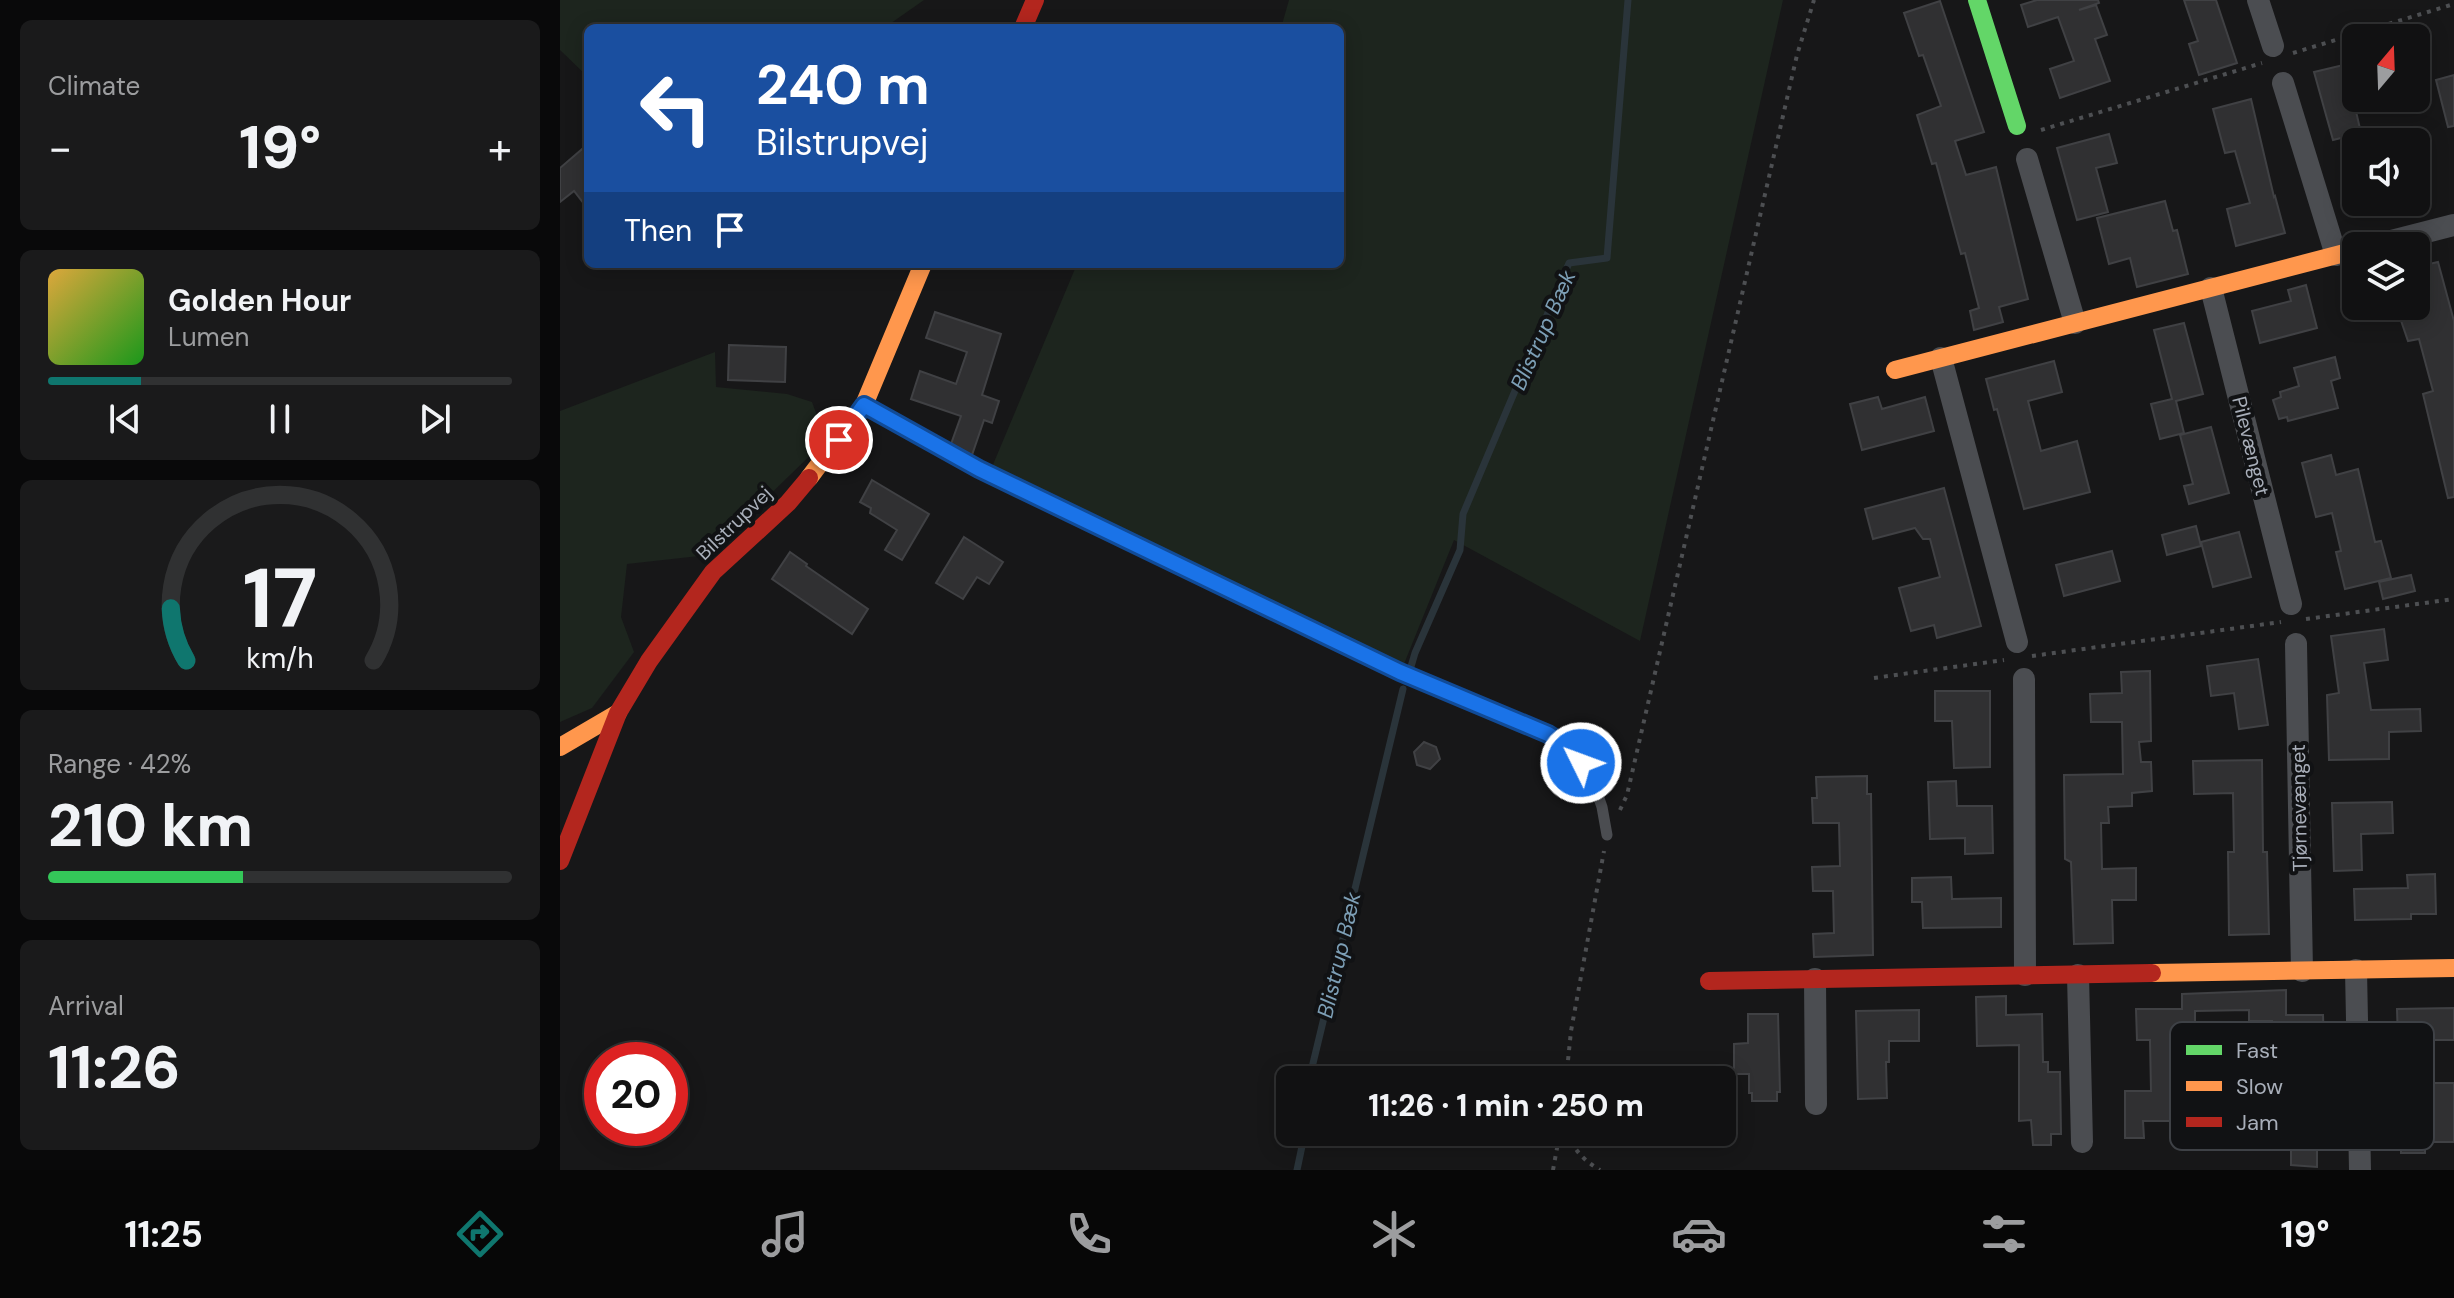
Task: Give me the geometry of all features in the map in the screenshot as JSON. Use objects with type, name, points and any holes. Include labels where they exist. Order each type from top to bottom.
[{"type":"street","points":[[1025,24],[1035,0]]},
{"type":"street","points":[[1977,0],[2026,129]]},
{"type":"street","points":[[2258,0],[2280,53]]},
{"type":"street","points":[[2283,83],[2342,242]]},
{"type":"street","points":[[2027,159],[2075,323]]},
{"type":"street","points":[[2427,232],[2454,225]]},
{"type":"street","points":[[1895,370],[2342,254]]},
{"type":"street","name":"Bilstrupvej","points":[[560,861],[618,713],[649,661],[713,572],[788,503],[826,458],[864,405],[921,268]]},
{"type":"street","name":"Pilevænget","points":[[2211,288],[2289,616]]},
{"type":"street","points":[[1941,358],[2019,659],[2025,975]]},
{"type":"street","name":"Tjørnevænget","points":[[2296,644],[2302,971]]},
{"type":"street","points":[[560,747],[618,713]]},
{"type":"street","points":[[1709,981],[2454,968]]},
{"type":"street","points":[[2356,970],[2357,1022]]},
{"type":"street","points":[[2078,975],[2082,1142]]},
{"type":"street","points":[[1815,979],[1816,1104]]},
{"type":"street","points":[[2360,1150],[2360,1170]]},
{"type":"lane","points":[[864,405],[979,469],[1414,679],[1548,734],[1567,746],[1594,784],[1607,835]]},
{"type":"path","points":[[1567,1066],[1607,835],[1627,795],[1797,55],[1814,0]]},
{"type":"path","points":[[2026,129],[2454,4]]},
{"type":"path","points":[[1874,678],[2019,659],[2289,616],[2454,599]]},
{"type":"path","points":[[1553,1170],[1557,1146]]},
{"type":"path","points":[[1573,1146],[1588,1163],[1600,1170]]},
{"type":"shaded area","points":[[560,0],[924,0],[890,24],[584,24],[584,73],[560,50]]},
{"type":"shaded area","points":[[1289,0],[1783,0],[1640,641],[1454,540],[1404,664],[992,467],[1075,268],[1344,268],[1344,24],[1282,24]]},
{"type":"shaded area","points":[[715,352],[716,387],[787,394],[812,402],[826,440],[708,555],[627,564],[621,617],[634,652],[592,708],[560,722],[560,411]]},
{"type":"building","points":[[2037,0],[2098,0],[2099,3],[2079,10],[2096,5],[2107,35],[2095,39],[2110,81],[2060,98],[2050,69],[2074,61],[2058,17],[2028,27],[2021,5]]},
{"type":"building","points":[[2184,0],[2216,0],[2237,63],[2199,75],[2189,44],[2198,41]]},
{"type":"building","points":[[1940,1],[1984,132],[1955,141],[1966,175],[1996,167],[2028,299],[1999,307],[2003,322],[1974,330],[1970,311],[1979,308],[1965,253],[1961,254],[1936,163],[1932,164],[1917,115],[1941,106],[1904,13]]},
{"type":"building","points":[[2342,65],[2342,112],[2356,112],[2360,128],[2342,128],[2342,138],[2333,140],[2314,72]]},
{"type":"building","points":[[2454,75],[2454,126],[2448,127],[2436,80]]},
{"type":"building","points":[[2251,99],[2285,233],[2236,246],[2227,209],[2250,203],[2235,151],[2225,153],[2213,109]]},
{"type":"building","points":[[2109,134],[2117,163],[2096,168],[2108,212],[2077,220],[2057,148]]},
{"type":"building","points":[[584,147],[584,204],[574,191],[560,202],[560,168]]},
{"type":"building","points":[[2165,201],[2173,231],[2177,230],[2188,274],[2137,287],[2130,258],[2109,264],[2097,218]]},
{"type":"building","points":[[2438,262],[2454,321],[2454,497],[2448,498],[2423,394],[2433,391],[2419,339],[2408,341],[2401,320],[2430,320],[2430,264]]},
{"type":"building","points":[[2306,285],[2317,328],[2260,343],[2252,311],[2291,301],[2288,290]]},
{"type":"building","points":[[935,312],[1001,334],[982,395],[999,401],[992,423],[984,420],[972,455],[951,444],[961,416],[911,399],[920,371],[956,384],[967,352],[926,338]]},
{"type":"building","points":[[2184,323],[2203,394],[2176,401],[2184,433],[2160,439],[2151,404],[2172,399],[2154,330]]},
{"type":"building","points":[[729,345],[786,347],[785,382],[728,380]]},
{"type":"building","points":[[2335,357],[2340,378],[2331,381],[2338,408],[2288,421],[2287,417],[2279,419],[2273,400],[2281,397],[2280,392],[2299,386],[2294,368]]},
{"type":"building","points":[[2054,361],[2062,392],[2028,401],[2041,451],[2077,441],[2090,492],[2024,509],[1986,379]]},
{"type":"building","points":[[1878,397],[1882,409],[1925,397],[1934,431],[1862,450],[1850,404]]},
{"type":"building","points":[[2211,427],[2229,493],[2189,504],[2184,486],[2193,484],[2180,435]]},
{"type":"building","points":[[2331,455],[2336,475],[2358,469],[2375,542],[2381,541],[2391,578],[2345,589],[2336,552],[2341,551],[2332,513],[2316,517],[2302,463]]},
{"type":"building","points":[[872,480],[929,514],[902,560],[885,550],[897,530],[870,513],[871,508],[860,502]]},
{"type":"building","points":[[1944,488],[1981,626],[1937,638],[1934,625],[1911,631],[1899,588],[1940,577],[1930,539],[1923,539],[1915,528],[1873,539],[1865,509]]},
{"type":"building","points":[[2196,526],[2201,546],[2167,555],[2162,535]]},
{"type":"building","points":[[2239,532],[2251,577],[2213,587],[2201,542]]},
{"type":"building","points":[[964,537],[1003,562],[989,584],[977,577],[963,599],[936,583]]},
{"type":"building","points":[[2112,551],[2120,581],[2064,596],[2056,565]]},
{"type":"building","points":[[790,552],[868,609],[852,634],[772,579]]},
{"type":"building","points":[[2411,575],[2415,591],[2383,599],[2379,582]]},
{"type":"building","points":[[2384,629],[2388,660],[2364,663],[2371,710],[2420,709],[2421,731],[2389,732],[2389,759],[2329,760],[2327,695],[2339,693],[2331,636]]},
{"type":"building","points":[[2258,659],[2268,725],[2239,729],[2234,693],[2211,696],[2207,666]]},
{"type":"building","points":[[2150,671],[2151,741],[2139,742],[2141,762],[2151,762],[2152,791],[2132,793],[2132,806],[2108,807],[2109,823],[2101,823],[2102,869],[2136,868],[2136,900],[2112,900],[2113,943],[2074,944],[2071,862],[2065,859],[2064,775],[2123,774],[2122,722],[2091,722],[2090,694],[2122,693],[2121,672]]},
{"type":"building","points":[[1935,691],[1990,691],[1990,767],[1954,768],[1952,721],[1935,721]]},
{"type":"building","points":[[1424,742],[1436,747],[1440,759],[1430,769],[1417,765],[1414,752]]},
{"type":"building","points":[[2262,760],[2263,852],[2267,852],[2269,934],[2229,935],[2228,852],[2234,852],[2233,793],[2194,794],[2193,761]]},
{"type":"building","points":[[1867,776],[1867,794],[1871,794],[1873,955],[1814,957],[1813,934],[1834,933],[1833,891],[1813,891],[1812,867],[1840,866],[1839,823],[1813,823],[1812,798],[1817,798],[1816,777]]},
{"type":"building","points":[[1956,781],[1957,806],[1992,806],[1993,853],[1965,854],[1965,838],[1930,839],[1928,782]]},
{"type":"building","points":[[2392,802],[2393,833],[2361,834],[2362,870],[2334,871],[2332,803]]},
{"type":"building","points":[[2435,874],[2436,914],[2411,914],[2411,919],[2355,920],[2354,889],[2408,888],[2407,875]]},
{"type":"building","points":[[1951,877],[1952,899],[2001,898],[2001,927],[1923,928],[1922,902],[1912,902],[1912,878]]},
{"type":"building","points":[[2286,990],[2286,1015],[2323,1015],[2323,1022],[2249,1021],[2249,1010],[2195,1011],[2195,1022],[2170,1022],[2170,1121],[2143,1121],[2144,1138],[2125,1138],[2125,1091],[2151,1091],[2150,1040],[2137,1040],[2136,1009],[2182,1009],[2182,994]]},
{"type":"building","points":[[2006,996],[2006,1015],[2042,1014],[2043,1062],[2048,1062],[2048,1072],[2060,1072],[2061,1134],[2051,1134],[2051,1145],[2033,1145],[2031,1120],[2019,1121],[2019,1045],[1977,1046],[1976,997]]},
{"type":"building","points":[[2454,1008],[2454,1040],[2434,1040],[2434,1022],[2397,1022],[2397,1009]]},
{"type":"building","points":[[1919,1010],[1919,1041],[1889,1041],[1887,1098],[1858,1099],[1856,1011]]},
{"type":"building","points":[[1748,1014],[1778,1014],[1780,1092],[1777,1092],[1777,1101],[1752,1101],[1749,1074],[1736,1074],[1734,1044],[1748,1043]]},
{"type":"building","points":[[2434,1083],[2454,1083],[2454,1142],[2434,1142]]},
{"type":"building","points":[[2291,1150],[2317,1150],[2317,1167],[2291,1165]]},
{"type":"building","points":[[2401,1150],[2425,1150],[2425,1153],[2401,1153]]},
{"type":"waterway","name":"Blistrup Bæk","points":[[1410,670],[1460,550],[1463,514],[1569,263],[1607,258],[1628,0]]},
{"type":"waterway","name":"Blistrup Bæk","points":[[1312,1066],[1403,689]]},
{"type":"waterway","name":"Blistrup Bæk","points":[[1297,1170],[1302,1146]]},
{"type":"traffic: fast","points":[[1977,0],[2017,126]]},
{"type":"traffic: slow","points":[[1895,370],[2342,254]]},
{"type":"traffic: slow","points":[[809,478],[864,405],[921,268]]},
{"type":"traffic: slow","points":[[560,747],[618,713]]},
{"type":"traffic: slow","points":[[2152,973],[2454,968]]},
{"type":"traffic: jam","points":[[1025,24],[1035,0]]},
{"type":"traffic: jam","points":[[560,861],[618,713],[649,661],[713,572],[788,503],[809,478]]},
{"type":"traffic: jam","points":[[1709,981],[2152,973]]},
{"type":"route","points":[[839,440],[864,405],[979,469],[1428,686],[1548,734],[1567,746],[1581,763]]}]
